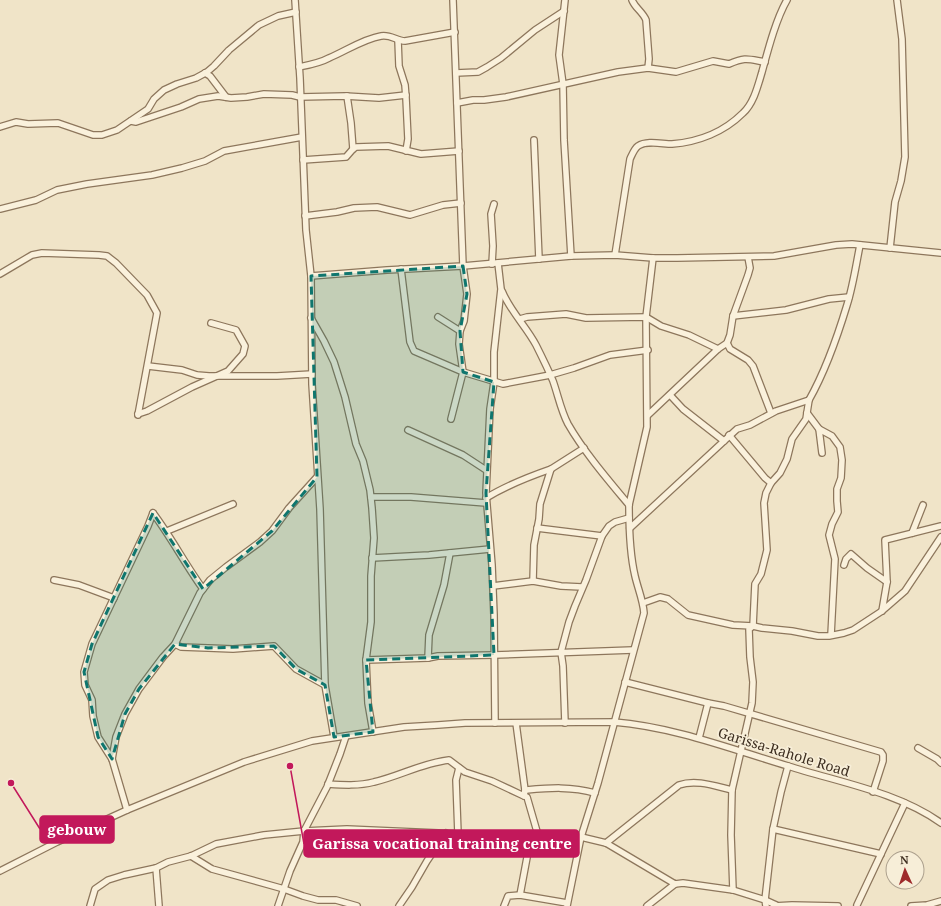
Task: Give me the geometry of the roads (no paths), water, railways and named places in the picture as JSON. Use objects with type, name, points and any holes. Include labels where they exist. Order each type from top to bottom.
[{"type":"street","points":[[295,0],[305,216],[311,276],[312,374],[320,509],[325,685],[334,737]]},
{"type":"street","points":[[450,419],[463,372],[459,344],[460,331],[464,321],[467,294],[463,266],[460,151],[453,0]]},
{"type":"street","points":[[565,0],[559,55],[563,84],[564,140],[571,256]]},
{"type":"street","points":[[632,0],[634,5],[644,15],[646,20],[649,59],[648,68]]},
{"type":"street","points":[[615,254],[630,159],[634,151],[639,146],[647,144],[672,144],[710,136],[744,113],[756,92],[764,62],[779,18],[787,0]]},
{"type":"street","points":[[890,248],[895,202],[901,182],[905,157],[902,39],[897,0]]},
{"type":"street","points":[[456,74],[478,72],[487,67],[502,58],[535,30],[564,11]]},
{"type":"street","points":[[0,127],[16,122],[28,124],[58,123],[93,135],[102,135],[117,130],[148,110],[154,99],[164,90],[205,73],[242,38],[260,25],[278,16],[296,12]]},
{"type":"street","points":[[299,67],[329,59],[361,43],[383,35],[406,41],[454,32]]},
{"type":"street","points":[[398,40],[399,66],[405,85],[406,95],[408,139],[406,151]]},
{"type":"street","points":[[458,103],[506,97],[605,74],[648,68],[676,72],[713,61],[729,64],[736,60],[748,59],[764,62]]},
{"type":"street","points":[[205,73],[210,76],[226,98]]},
{"type":"street","points":[[131,121],[136,122],[181,107],[199,99],[218,96],[226,98],[247,97],[264,94],[292,95],[300,97],[347,96],[379,98],[406,95]]},
{"type":"street","points":[[347,96],[353,149]]},
{"type":"street","points":[[0,209],[36,200],[57,190],[87,184],[152,175],[204,161],[224,151],[302,137]]},
{"type":"street","points":[[534,140],[539,260]]},
{"type":"street","points":[[303,160],[346,157],[356,147],[388,146],[421,154],[460,151]]},
{"type":"street","points":[[305,216],[331,213],[354,208],[377,207],[410,215],[443,206],[461,204]]},
{"type":"street","points":[[494,204],[491,214],[495,263],[501,289],[507,303],[520,319],[535,342],[550,375],[567,423],[608,481],[629,505]]},
{"type":"street","points":[[311,276],[615,254],[653,258],[748,258],[774,256],[836,245],[852,244],[941,253]]},
{"type":"street","points":[[733,890],[731,835],[732,790],[752,703],[753,682],[749,630],[753,626],[756,584],[761,574],[767,550],[764,503],[766,493],[771,483],[780,473],[787,459],[792,439],[806,419],[809,400],[818,384],[831,354],[849,297],[860,245]]},
{"type":"street","points":[[0,274],[32,255],[42,253],[99,254],[107,256],[116,263],[147,295],[157,313],[138,414],[228,371],[243,354],[245,346],[236,330],[211,323]]},
{"type":"street","points":[[504,906],[508,896],[520,895],[567,905],[580,840],[595,793],[644,613],[643,603],[635,575],[629,505],[647,427],[648,350],[646,317],[653,258]]},
{"type":"street","points":[[648,415],[726,342],[730,335],[733,316],[750,268],[748,258]]},
{"type":"street","points":[[401,269],[410,342],[414,351],[463,372],[503,384],[550,375],[610,355],[648,350]]},
{"type":"street","points":[[495,723],[493,586],[486,500],[486,470],[490,409],[494,382],[494,352],[501,289]]},
{"type":"street","points":[[733,316],[786,310],[830,299],[849,297]]},
{"type":"street","points":[[520,319],[527,317],[566,314],[586,318],[646,317],[661,326],[689,335],[718,349]]},
{"type":"street","points":[[438,317],[460,331]]},
{"type":"street","points":[[311,318],[324,341],[340,378],[356,444],[367,477],[371,496],[374,538],[372,558],[371,622],[366,660],[368,703],[373,732]]},
{"type":"street","points":[[726,342],[730,349],[748,360],[753,366],[771,413]]},
{"type":"street","points":[[148,366],[182,370],[197,375],[216,376],[277,376],[312,374]]},
{"type":"street","points":[[670,395],[683,409],[724,441]]},
{"type":"street","points":[[630,528],[737,429],[750,425],[771,413],[809,400]]},
{"type":"street","points":[[808,413],[819,429],[832,436],[840,447],[842,460],[841,478],[837,489],[838,512],[832,524],[829,535],[835,558],[831,635]]},
{"type":"street","points":[[819,429],[819,439],[822,453]]},
{"type":"street","points":[[408,430],[463,455],[486,470]]},
{"type":"street","points":[[729,435],[765,478],[771,483]]},
{"type":"street","points":[[371,496],[486,500],[500,489],[519,480],[551,469],[584,448]]},
{"type":"street","points":[[533,581],[534,544],[540,504],[551,469]]},
{"type":"street","points":[[112,759],[116,738],[125,714],[139,689],[163,657],[175,644],[200,593],[210,580],[272,531],[289,508],[317,477]]},
{"type":"street","points":[[167,531],[233,504]]},
{"type":"street","points":[[912,533],[923,505]]},
{"type":"street","points":[[127,810],[112,759],[98,737],[93,716],[92,700],[85,685],[84,672],[92,644],[153,513],[167,531],[186,565],[203,589]]},
{"type":"street","points":[[565,723],[563,666],[561,652],[573,611],[591,568],[602,536],[609,526],[615,522],[629,518]]},
{"type":"street","points":[[882,611],[887,582],[886,540],[941,526]]},
{"type":"street","points":[[537,528],[602,536]]},
{"type":"street","points":[[643,603],[660,597],[668,600],[688,616],[733,625],[792,630],[818,636],[831,635],[853,630],[882,611],[905,591],[941,537]]},
{"type":"street","points":[[372,558],[490,550]]},
{"type":"street","points":[[428,658],[430,635],[444,585],[450,553]]},
{"type":"street","points":[[844,565],[846,559],[851,554],[867,568],[887,582]]},
{"type":"street","points":[[54,580],[79,585],[114,598]]},
{"type":"street","points":[[493,586],[533,581],[561,586],[582,587]]},
{"type":"street","points":[[175,644],[180,647],[233,649],[274,646],[296,669],[325,685]]},
{"type":"street","points":[[366,660],[428,658],[438,656],[633,650]]},
{"type":"street","points":[[625,682],[708,704],[724,706],[881,752],[883,755],[883,760],[873,792]]},
{"type":"street","points":[[699,738],[708,704]]},
{"type":"street","name":"Garissa-Rahole Road","points":[[0,871],[57,842],[127,810],[244,762],[305,743],[334,737],[404,727],[465,723],[614,722],[659,729],[699,738],[873,792],[905,803],[927,813],[941,823]]},
{"type":"street","points":[[516,723],[524,793],[527,797],[534,836],[520,895]]},
{"type":"street","points":[[278,906],[303,842],[304,831],[328,784],[346,736]]},
{"type":"street","points":[[918,748],[938,759],[941,763]]},
{"type":"street","points":[[328,784],[343,785],[374,783],[431,763],[452,761],[465,772],[524,793],[566,788],[582,789],[595,793]]},
{"type":"street","points":[[766,903],[773,829],[780,792],[788,766]]},
{"type":"street","points":[[458,834],[456,780],[460,768]]},
{"type":"street","points":[[606,843],[679,785],[686,782],[696,782],[732,790]]},
{"type":"street","points":[[865,906],[856,906],[905,803]]},
{"type":"street","points":[[90,906],[95,889],[103,882],[124,875],[156,868],[168,862],[191,856],[216,844],[264,835],[347,829],[551,836],[560,840],[580,840],[606,843],[676,884]]},
{"type":"street","points":[[773,829],[881,854]]},
{"type":"street","points":[[399,906],[412,887],[426,861],[446,833]]},
{"type":"street","points":[[191,856],[212,869],[284,889],[302,896],[318,900],[336,900],[357,906]]},
{"type":"street","points":[[156,868],[159,906]]},
{"type":"street","points":[[647,906],[676,884],[684,883],[733,890],[775,906],[838,906]]},
{"type":"street","points":[[911,906],[927,905],[941,901]]},
{"type":"place","name":"Garissa vocational training centre","points":[[290,766]]},
{"type":"place","name":"gebouw","points":[[11,783]]}]
